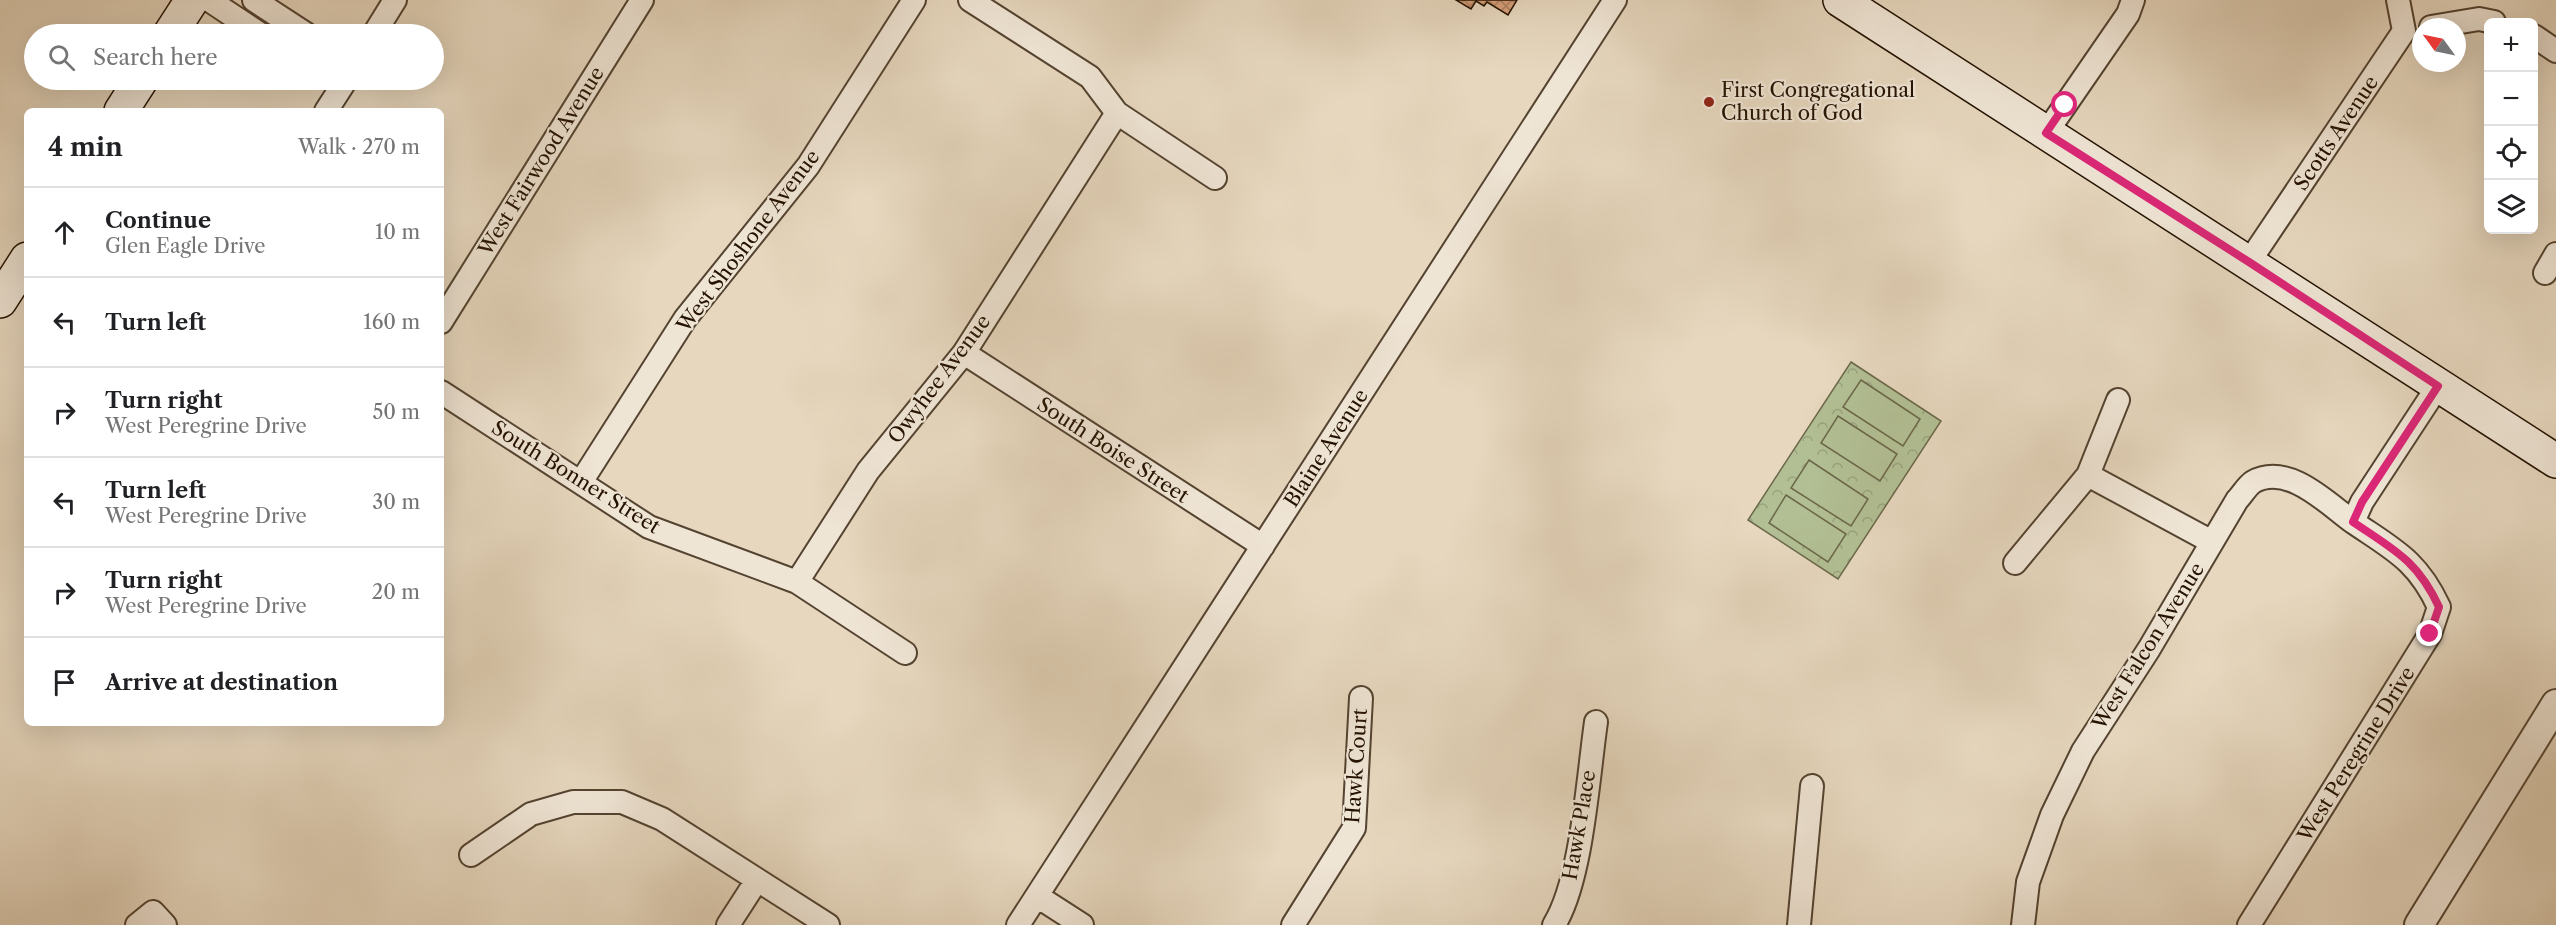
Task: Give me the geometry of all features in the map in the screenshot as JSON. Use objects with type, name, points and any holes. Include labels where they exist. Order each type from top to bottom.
[{"type":"main road","points":[[176,24],[192,0]]},
{"type":"main road","points":[[1840,0],[2556,461]]},
{"type":"main road","points":[[123,108],[135,90]]},
{"type":"main road","points":[[0,301],[24,264]]},
{"type":"street","points":[[209,0],[245,24]]},
{"type":"street","points":[[254,0],[291,24]]},
{"type":"street","points":[[380,24],[395,0]]},
{"type":"street","name":"West Fairwood Avenue","points":[[444,317],[642,0]]},
{"type":"street","name":"West Shoshone Avenue","points":[[581,482],[686,319],[808,166],[914,0]]},
{"type":"street","points":[[970,0],[1090,77],[1117,113],[1215,178]]},
{"type":"street","name":"Blaine Avenue","points":[[1018,925],[1615,0]]},
{"type":"street","points":[[2046,133],[2128,14],[2133,0]]},
{"type":"street","name":"Scotts Avenue","points":[[2398,0],[2412,28]]},
{"type":"street","points":[[2466,21],[2484,20]]},
{"type":"street","name":"Scotts Avenue","points":[[2249,262],[2412,31]]},
{"type":"street","points":[[2538,39],[2556,51]]},
{"type":"street","points":[[327,108],[335,90]]},
{"type":"street","name":"Owyhee Avenue","points":[[797,582],[868,471],[964,353],[1117,113]]},
{"type":"street","name":"South Boise Street","points":[[964,353],[1263,546]]},
{"type":"street","points":[[2353,522],[2362,502],[2438,386]]},
{"type":"street","name":"South Bonner Street","points":[[444,394],[650,527],[797,582],[905,653]]},
{"type":"street","points":[[2015,563],[2088,475],[2118,400]]},
{"type":"street","points":[[2088,475],[2212,542]]},
{"type":"street","name":"West Falcon Avenue","points":[[2023,925],[2028,882],[2052,815],[2084,751],[2149,649],[2237,500],[2253,482],[2277,477],[2300,483],[2353,522]]},
{"type":"street","name":"West Peregrine Drive","points":[[2249,925],[2430,634],[2439,607],[2426,580],[2405,557],[2353,522]]},
{"type":"street","name":"Hawk Court","points":[[1293,925],[1354,828],[1361,698]]},
{"type":"street","points":[[2419,925],[2556,704]]},
{"type":"street","name":"Hawk Place","points":[[1554,925],[1562,913],[1575,869],[1596,722]]},
{"type":"street","points":[[1799,925],[1812,786]]},
{"type":"street","points":[[471,855],[531,814],[573,802],[622,802],[662,819],[828,925]]},
{"type":"street","points":[[728,925],[757,880]]},
{"type":"street","points":[[1037,896],[1082,925]]},
{"type":"green space","points":[[1851,362],[1941,421],[1838,579],[1748,520]]},
{"type":"green space","points":[[1861,380],[1920,419],[1903,446],[1843,407]]},
{"type":"green space","points":[[1838,416],[1897,454],[1880,481],[1821,443]]},
{"type":"green space","points":[[1809,460],[1868,499],[1851,526],[1791,488]]},
{"type":"green space","points":[[1786,495],[1846,534],[1828,562],[1769,523]]},
{"type":"building","points":[[1456,0],[1517,0],[1508,15],[1487,2],[1484,6],[1476,1],[1471,9]]},
{"type":"place","name":"First Congregational Church of God","points":[[1709,102]]},
{"type":"route","points":[[2065,105],[2046,133],[2438,386],[2362,502],[2353,522],[2405,557],[2426,580],[2439,607],[2430,634]]}]
